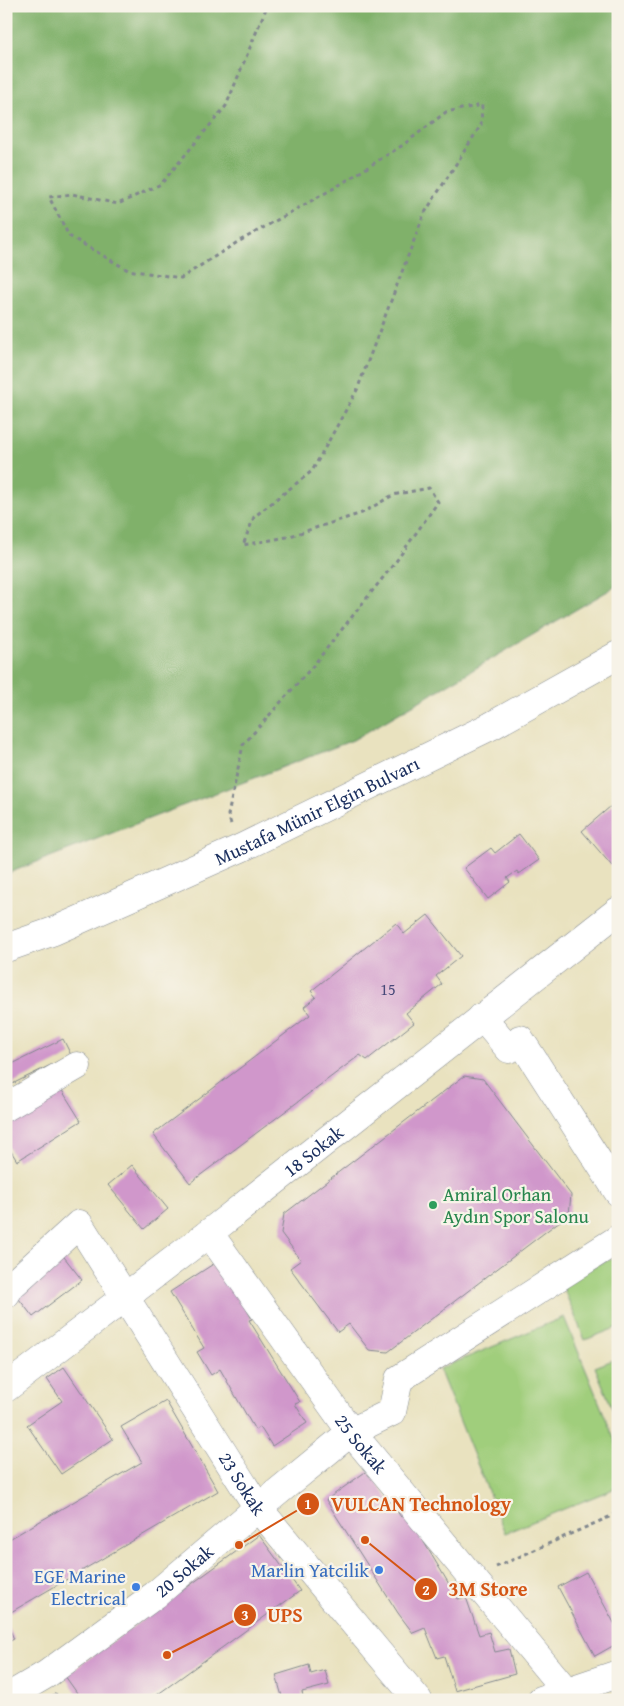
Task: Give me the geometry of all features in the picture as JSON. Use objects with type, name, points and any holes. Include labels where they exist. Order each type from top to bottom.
[{"type":"street","name":"Mustafa Münir Elgin Bulvarı","points":[[6,948],[54,931],[241,848],[491,726],[618,655]]},
{"type":"street","name":"18 Sokak","points":[[6,1388],[209,1233],[618,911]]},
{"type":"street","points":[[482,1017],[509,1049],[520,1039],[618,1192]]},
{"type":"street","points":[[6,1107],[77,1066]]},
{"type":"street","name":"23 Sokak","points":[[6,1294],[11,1286],[79,1224],[258,1508],[418,1700]]},
{"type":"street","name":"25 Sokak","points":[[209,1233],[351,1432],[554,1695]]},
{"type":"street","name":"20 Sokak","points":[[6,1698],[47,1674],[155,1595],[351,1432],[392,1412],[399,1379],[618,1239]]},
{"type":"street","points":[[554,1695],[618,1674]]},
{"type":"path","points":[[241,848],[228,815],[243,745],[324,652],[398,560],[438,502],[429,488],[393,495],[362,513],[287,536],[243,545],[254,517],[312,471],[357,390],[424,214],[481,125],[482,105],[446,112],[403,145],[353,177],[236,243],[182,278],[128,270],[69,236],[49,197],[72,194],[118,204],[161,184],[226,106],[267,6]]},
{"type":"path","points":[[495,1568],[618,1512]]},
{"type":"green space","points":[[6,6],[618,6],[618,585],[353,740],[6,874]]},
{"type":"green space","points":[[618,1256],[618,1327],[585,1340],[560,1280]]},
{"type":"green space","points":[[564,1317],[618,1448],[618,1487],[505,1533],[439,1369]]},
{"type":"green space","points":[[618,1358],[618,1422],[595,1367]]},
{"type":"building","points":[[618,800],[618,861],[612,866],[582,831]]},
{"type":"building","points":[[519,834],[539,860],[519,874],[517,871],[507,878],[510,882],[488,899],[464,868],[491,848],[495,853]]},
{"type":"building","points":[[428,915],[461,956],[436,976],[442,984],[406,1013],[414,1023],[367,1060],[360,1055],[190,1183],[153,1134],[310,1015],[304,1007],[316,997],[311,991],[396,923],[404,934]]},
{"type":"building","points":[[63,1039],[71,1055],[6,1087],[6,1067]]},
{"type":"building","name":"Amiral Orhan Aydın Spor Salonu","points":[[464,1076],[483,1079],[571,1195],[569,1214],[388,1352],[369,1350],[349,1324],[338,1332],[290,1268],[301,1260],[281,1233],[284,1214]]},
{"type":"building","points":[[58,1084],[81,1121],[17,1161],[6,1143],[6,1116]]},
{"type":"building","points":[[132,1165],[168,1209],[144,1229],[108,1185]]},
{"type":"building","points":[[61,1253],[82,1280],[33,1317],[12,1290]]},
{"type":"building","points":[[218,1261],[252,1319],[249,1320],[300,1402],[295,1404],[307,1423],[272,1446],[260,1427],[255,1430],[220,1369],[211,1375],[197,1352],[204,1348],[170,1292]]},
{"type":"building","points":[[64,1367],[113,1439],[61,1474],[27,1425],[62,1401],[47,1379]]},
{"type":"building","points":[[166,1401],[218,1491],[11,1612],[6,1604],[6,1541],[142,1462],[121,1427]]},
{"type":"building","points":[[368,1470],[401,1517],[407,1514],[458,1599],[466,1597],[479,1635],[489,1632],[495,1652],[509,1649],[515,1674],[455,1691],[444,1656],[437,1658],[425,1628],[413,1633],[398,1613],[326,1500]]},
{"type":"building","points":[[259,1535],[300,1591],[150,1700],[82,1700],[65,1676]]},
{"type":"building","points":[[586,1572],[618,1630],[618,1643],[595,1656],[558,1587]]},
{"type":"building","points":[[6,1621],[14,1639],[6,1643]]},
{"type":"building","points":[[309,1665],[311,1674],[325,1670],[329,1685],[302,1692],[304,1700],[283,1700],[276,1675]]},
{"type":"building","points":[[56,1693],[61,1700],[45,1700]]},
{"type":"place","name":"Amiral Orhan Aydın Spor Salonu","points":[[433,1205]]},
{"type":"place","name":"3M Store","points":[[365,1540]]},
{"type":"place","name":"VULCAN Technology","points":[[239,1545]]},
{"type":"place","name":"Marlin Yatcilik","points":[[379,1570]]},
{"type":"place","name":"EGE Marine Electrical","points":[[136,1587]]},
{"type":"place","name":"UPS","points":[[167,1655]]}]
